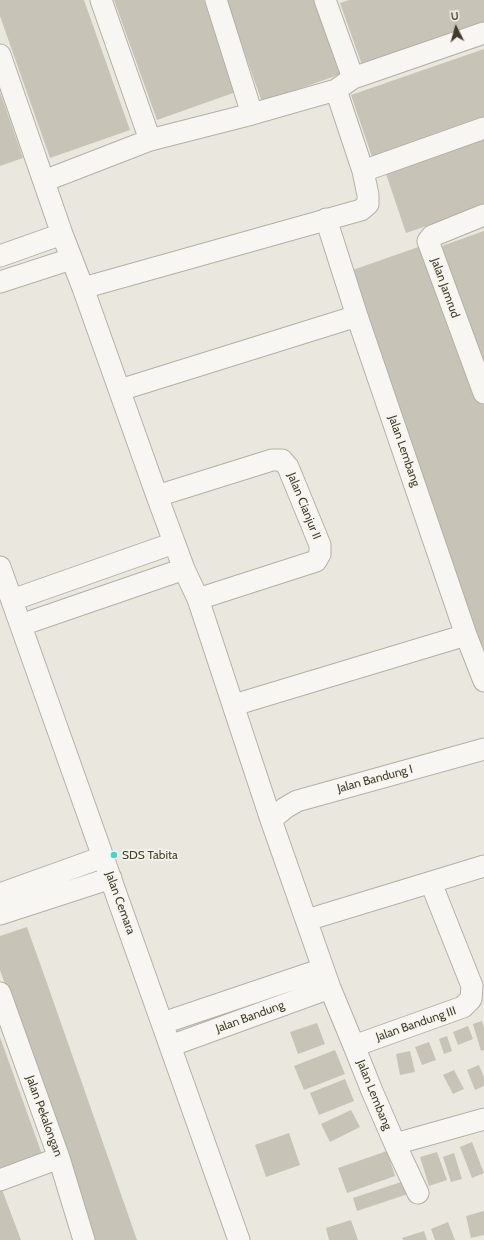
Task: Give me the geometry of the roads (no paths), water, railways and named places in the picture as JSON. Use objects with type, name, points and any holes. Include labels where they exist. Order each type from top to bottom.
[{"type":"street","points":[[101,0],[150,140]]},
{"type":"street","points":[[216,0],[252,114]]},
{"type":"street","points":[[327,1],[353,78]]},
{"type":"street","points":[[44,181],[150,140],[252,114],[336,90],[353,78],[484,33]]},
{"type":"street","name":"Jalan Lembang","points":[[0,55],[62,234],[120,390],[174,543],[198,599],[271,820],[326,979],[372,1091],[418,1193]]},
{"type":"street","points":[[83,288],[361,210],[368,204],[368,195],[363,171],[336,90]]},
{"type":"street","points":[[363,171],[484,128]]},
{"type":"street","name":"Jalan Jamrud","points":[[484,215],[432,236],[428,241],[484,393]]},
{"type":"street","name":"Jalan Lembang","points":[[326,219],[357,316],[466,635],[484,681]]},
{"type":"street","points":[[0,256],[62,234]]},
{"type":"street","points":[[0,282],[71,259]]},
{"type":"street","points":[[120,390],[357,316]]},
{"type":"street","name":"Jalan Cianjur II","points":[[157,496],[272,460],[282,460],[288,467],[320,545],[320,554],[316,561],[198,599]]},
{"type":"street","points":[[12,600],[174,543]]},
{"type":"street","name":"Jalan Cemara","points":[[0,567],[239,1240]]},
{"type":"street","points":[[21,625],[184,569]]},
{"type":"street","points":[[234,705],[466,635]]},
{"type":"street","name":"Jalan Bandung I","points":[[271,820],[297,801],[484,749]]},
{"type":"street","points":[[0,894],[103,857]]},
{"type":"street","points":[[306,920],[484,866]]},
{"type":"street","points":[[0,914],[111,878]]},
{"type":"street","name":"Jalan Bandung III","points":[[354,1046],[462,1007],[471,999],[472,986],[431,883]]},
{"type":"street","name":"Jalan Bandung","points":[[163,1023],[326,979]]},
{"type":"street","name":"Jalan Bandung","points":[[170,1046],[326,979]]},
{"type":"street","name":"Jalan Pekalongan","points":[[0,993],[59,1158],[84,1240]]},
{"type":"street","name":"Jalan Lembang","points":[[395,1144],[484,1118]]},
{"type":"street","points":[[0,1180],[59,1158]]},
{"type":"place","name":"SDS Tabita","points":[[114,855]]}]
